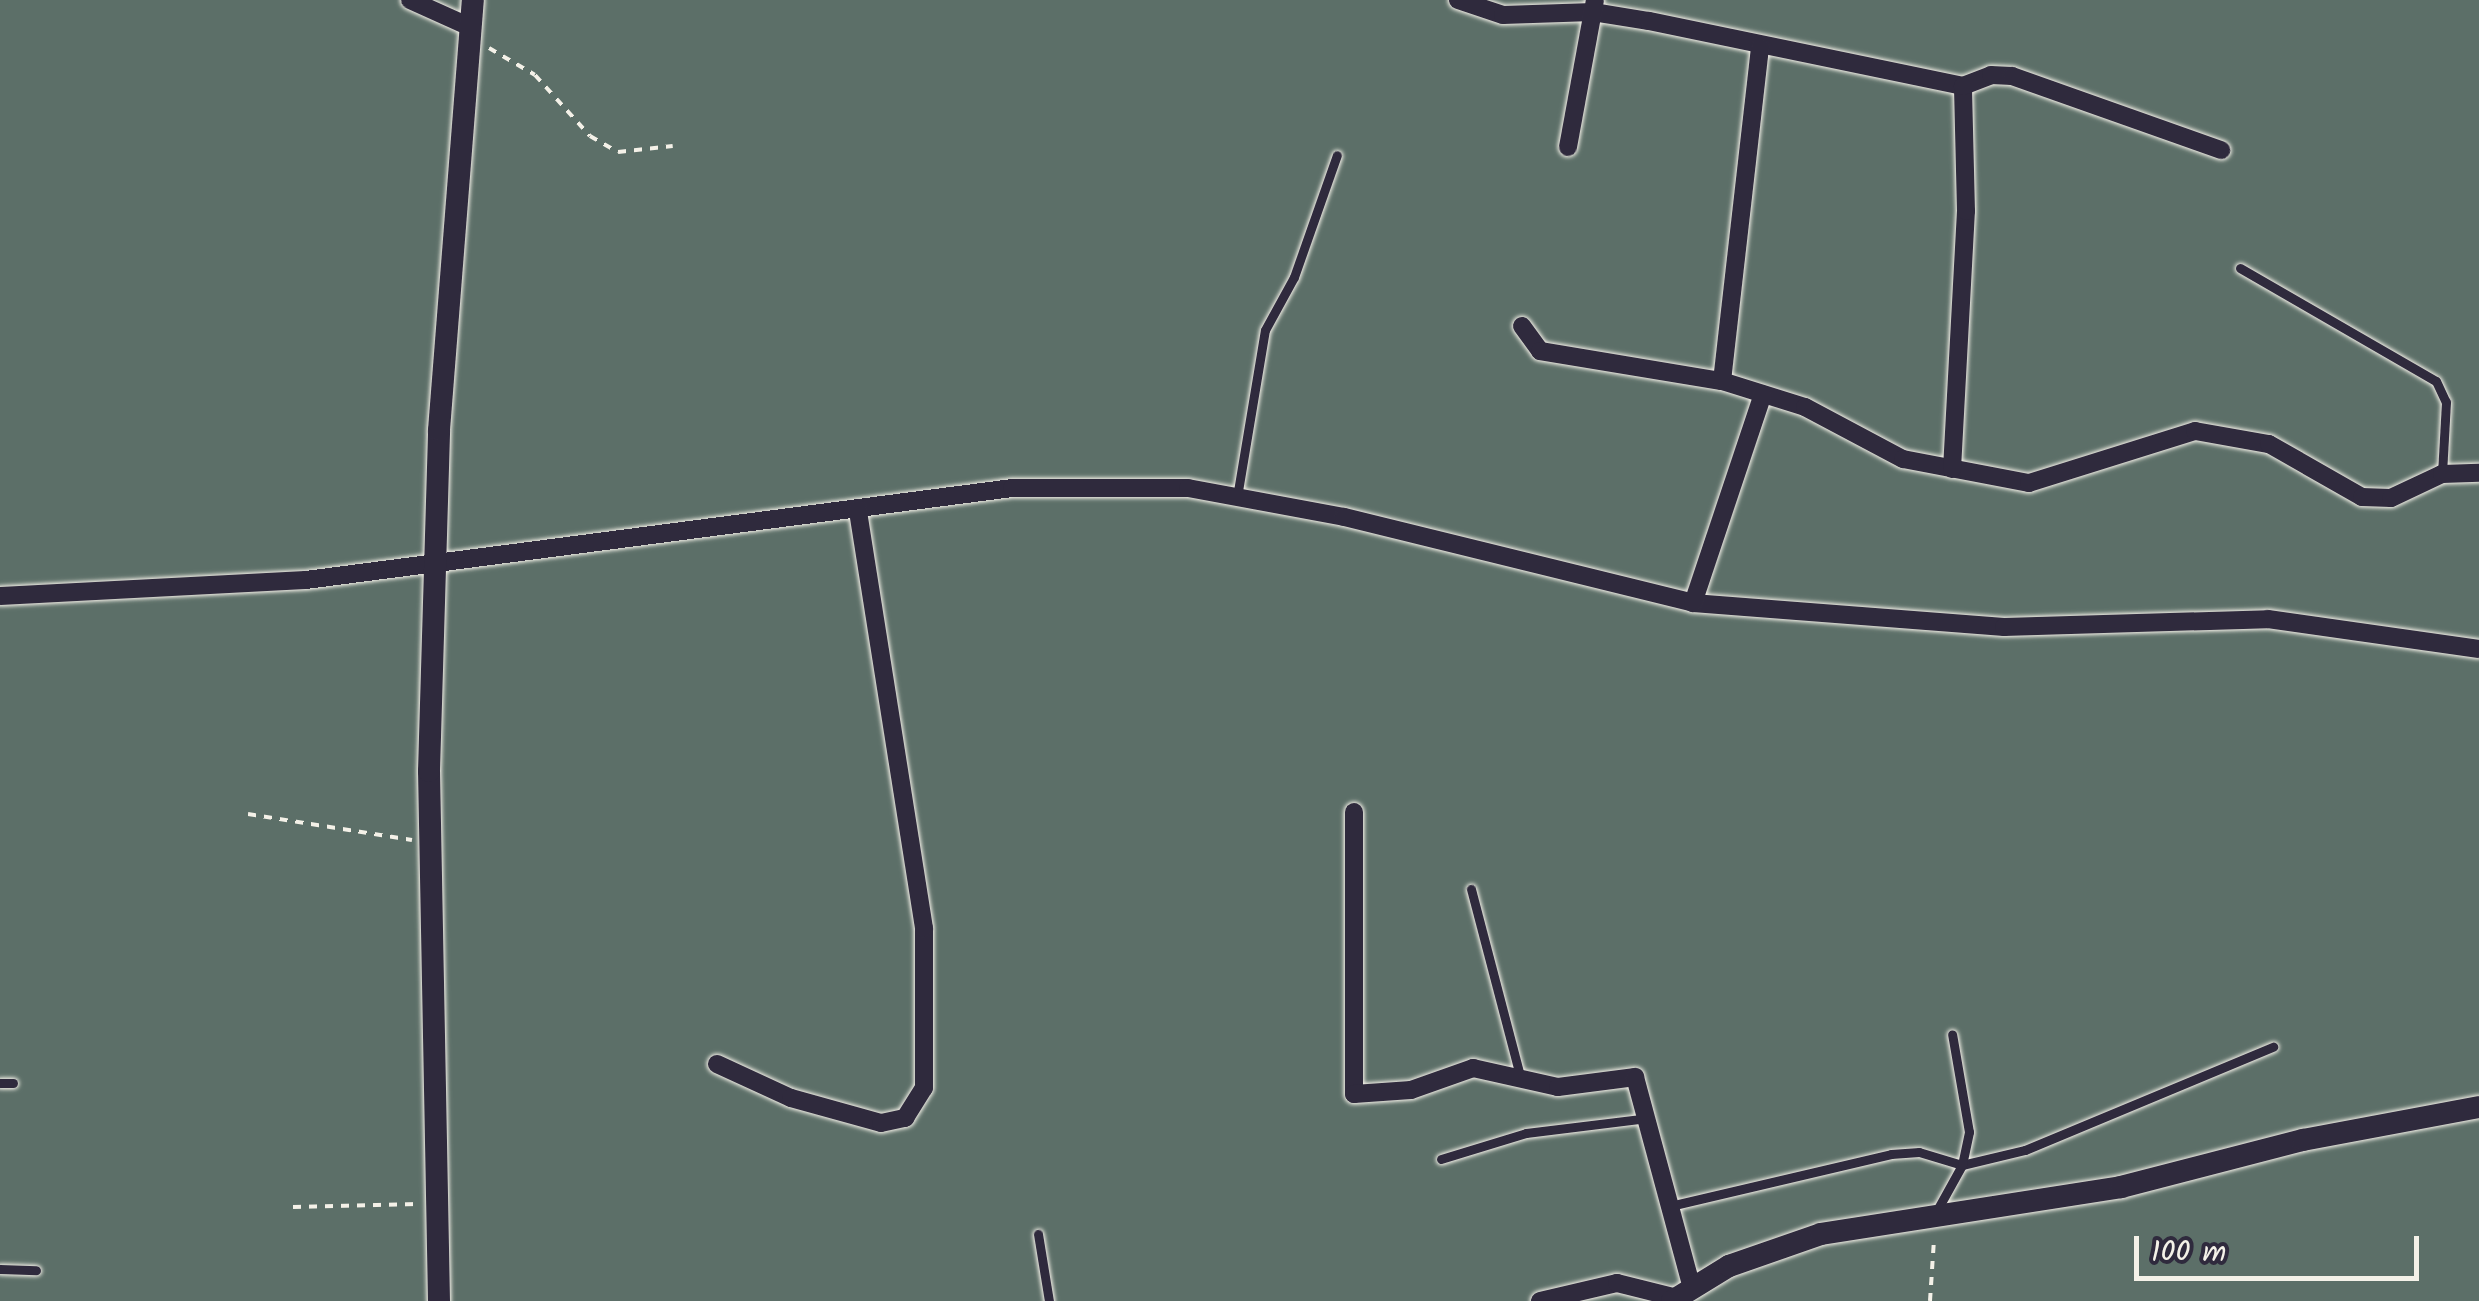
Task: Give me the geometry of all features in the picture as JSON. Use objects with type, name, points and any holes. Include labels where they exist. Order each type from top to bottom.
[{"type":"street","points":[[410,0],[470,34]]},
{"type":"street","points":[[439,1301],[431,843],[435,564],[474,0]]},
{"type":"street","points":[[1458,0],[1503,15],[1594,6],[1760,47],[1963,86],[2012,76],[2221,150]]},
{"type":"street","points":[[1568,147],[1594,6]]},
{"type":"street","points":[[1722,382],[1760,47]]},
{"type":"street","points":[[1952,469],[1966,211],[1963,86]]},
{"type":"street","points":[[1522,326],[1540,351],[1722,382],[1836,421],[1903,459],[2029,483],[2195,430],[2222,430],[2269,444],[2362,497],[2391,498],[2442,474],[2479,473]]},
{"type":"street","points":[[1694,603],[1762,394]]},
{"type":"street","points":[[0,596],[435,564],[1012,488],[1188,488],[1694,603],[2004,627],[2268,619],[2479,649]]},
{"type":"street","points":[[717,1064],[791,1098],[881,1123],[905,1118],[924,1088],[924,928],[858,509]]},
{"type":"street","points":[[1354,812],[1354,1094],[1411,1090],[1473,1068],[1558,1088],[1635,1077],[1650,1118],[1673,1220],[1680,1295]]},
{"type":"street","points":[[1540,1301],[1618,1283],[1680,1295],[1820,1234],[2122,1188],[2303,1140],[2479,1107]]},
{"type":"lane","points":[[1237,497],[1271,309],[1294,277],[1337,155]]},
{"type":"lane","points":[[2240,268],[2436,380],[2446,402],[2442,474]]},
{"type":"lane","points":[[1472,889],[1521,1080]]},
{"type":"lane","points":[[1932,1219],[1962,1166],[1968,1132],[1952,1034]]},
{"type":"lane","points":[[1673,1220],[1891,1154],[1919,1152],[1962,1166],[2041,1145],[2273,1046]]},
{"type":"lane","points":[[0,1083],[13,1083]]},
{"type":"lane","points":[[1441,1160],[1526,1133],[1650,1118]]},
{"type":"lane","points":[[1038,1234],[1048,1301]]},
{"type":"lane","points":[[0,1270],[36,1270]]},
{"type":"path","points":[[470,34],[535,75],[590,136],[618,152],[673,146]]},
{"type":"path","points":[[248,814],[431,843]]},
{"type":"path","points":[[293,1207],[439,1204]]},
{"type":"path","points":[[1930,1301],[1932,1219]]},
{"type":"green space","points":[[0,0],[2479,0],[2479,1301],[0,1301]]}]
